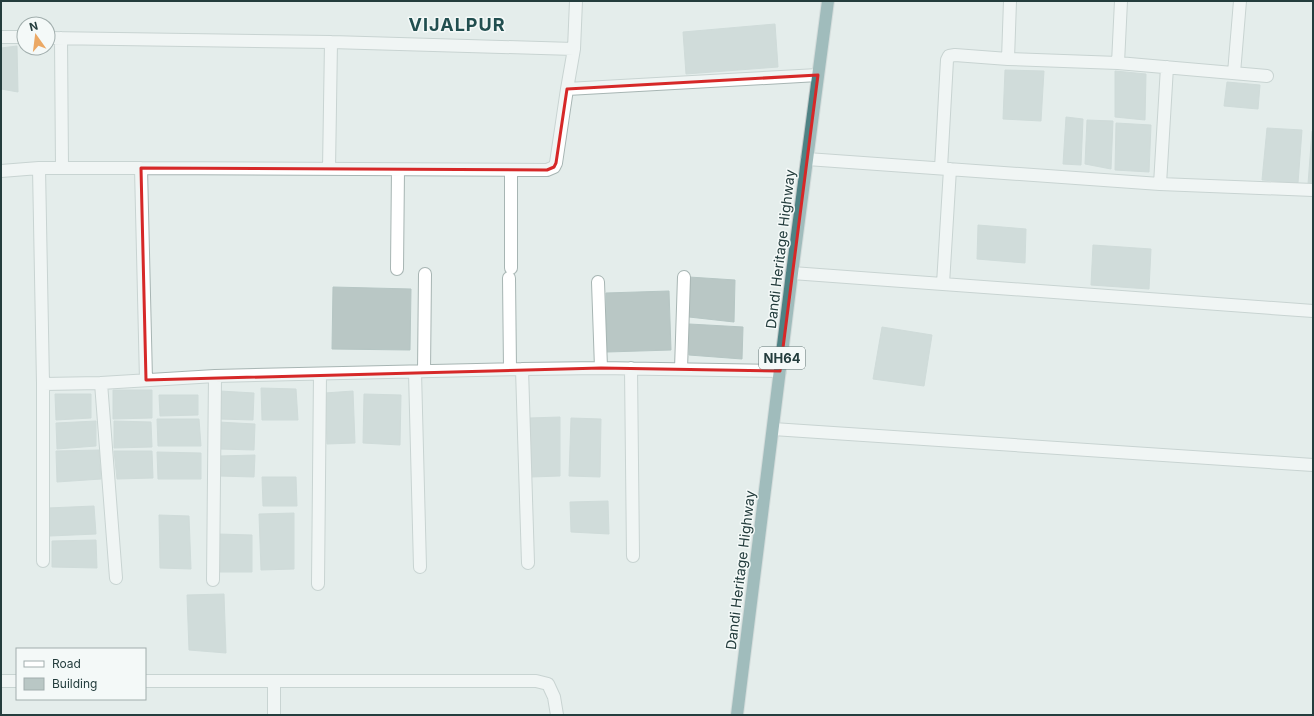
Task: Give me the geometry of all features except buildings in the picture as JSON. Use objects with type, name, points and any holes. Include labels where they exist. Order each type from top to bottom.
[{"type":"highway","name":"Dandi Heritage Highway","points":[[737,715],[792,273],[828,1]]},
{"type":"street","points":[[1,171],[39,168],[547,170],[554,167],[574,49],[576,1]]},
{"type":"street","points":[[1008,59],[1010,1]]},
{"type":"street","points":[[1118,64],[1121,1]]},
{"type":"street","points":[[1234,73],[1240,1]]},
{"type":"street","points":[[1,37],[16,37]]},
{"type":"street","points":[[56,38],[331,42],[574,49]]},
{"type":"street","points":[[61,38],[62,168]]},
{"type":"street","points":[[329,169],[331,42]]},
{"type":"street","points":[[943,284],[947,60],[949,56],[955,55],[1167,67],[1267,76]]},
{"type":"street","points":[[1160,184],[1167,67]]},
{"type":"street","points":[[567,89],[818,75]]},
{"type":"street","points":[[807,159],[1160,184],[1313,190]]},
{"type":"street","points":[[39,168],[43,384],[43,561]]},
{"type":"street","points":[[141,168],[146,380]]},
{"type":"street","points":[[397,269],[398,170]]},
{"type":"street","points":[[511,170],[510,273],[528,563]]},
{"type":"street","points":[[792,273],[1313,311]]},
{"type":"street","points":[[420,567],[420,372],[425,274]]},
{"type":"street","points":[[681,369],[684,277]]},
{"type":"street","points":[[598,282],[601,368]]},
{"type":"street","points":[[43,384],[215,376],[516,369],[630,368],[780,371]]},
{"type":"street","points":[[630,368],[633,556]]},
{"type":"street","points":[[318,584],[320,374]]},
{"type":"street","points":[[213,580],[215,376]]},
{"type":"street","points":[[101,382],[116,578]]},
{"type":"street","points":[[773,429],[1313,465]]},
{"type":"street","points":[[1,681],[16,681]]},
{"type":"street","points":[[146,681],[536,681],[548,684],[554,697],[557,715]]},
{"type":"street","points":[[274,681],[274,715]]},
{"type":"highlighted area","points":[[818,75],[780,371],[601,368],[146,380],[141,168],[547,170],[554,167],[556,163],[567,89]]},
{"type":"district","name":"VIJALPUR","points":[[457,24]]}]
